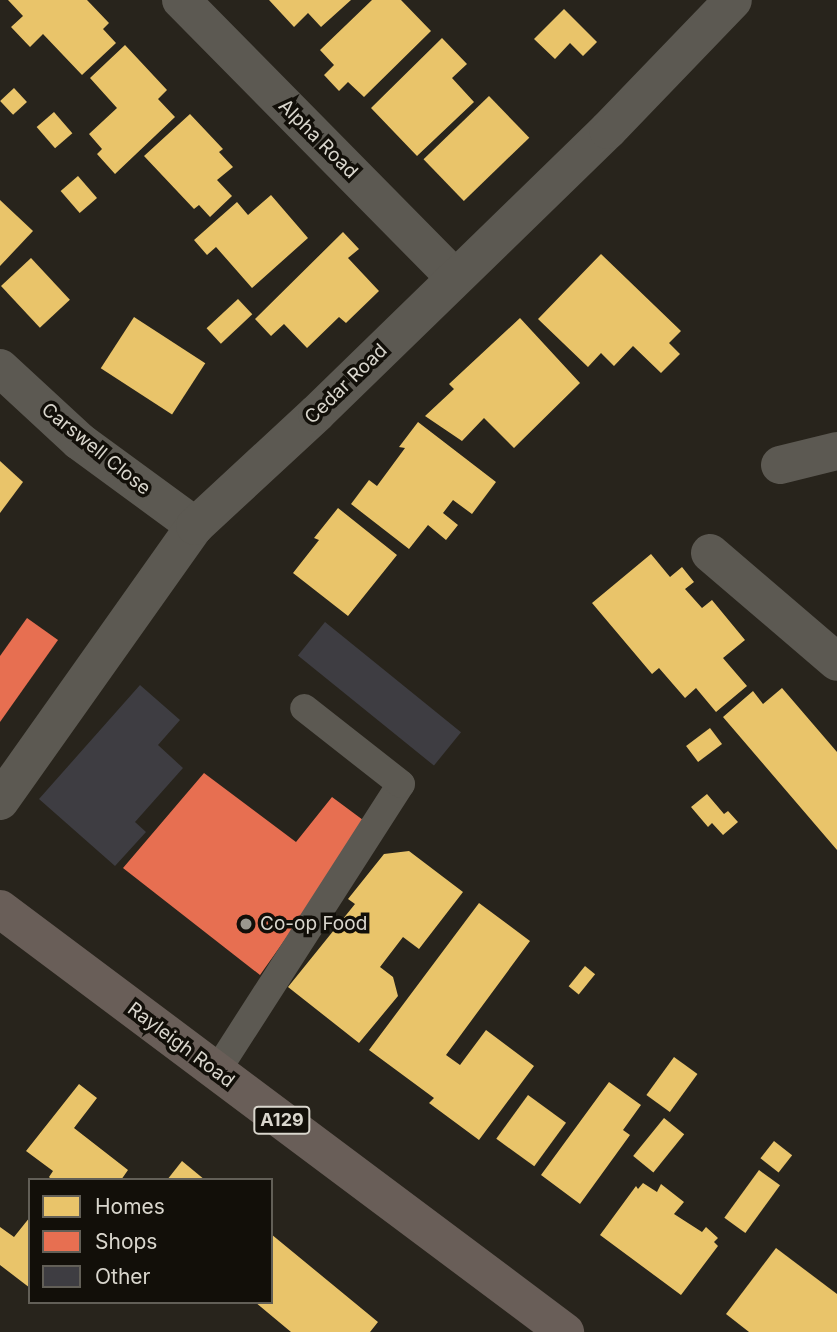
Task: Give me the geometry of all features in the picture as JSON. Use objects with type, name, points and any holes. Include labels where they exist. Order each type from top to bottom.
[{"type":"main road","name":"Rayleigh Road","points":[[0,909],[565,1332]]},
{"type":"street","name":"Alpha Road","points":[[181,0],[455,278]]},
{"type":"street","name":"Cedar Road","points":[[0,801],[195,526],[608,130],[733,0]]},
{"type":"street","name":"Carswell Close","points":[[0,368],[79,442],[195,526]]},
{"type":"street","points":[[780,465],[837,451]]},
{"type":"street","points":[[710,552],[837,662]]},
{"type":"lane","points":[[216,1072],[401,785],[304,708]]},
{"type":"building: Homes","points":[[8,0],[87,0],[109,23],[103,29],[116,43],[82,75],[43,34],[30,47],[11,27],[23,16]]},
{"type":"building: Homes","points":[[269,0],[351,0],[321,27],[308,13],[294,27]]},
{"type":"building: Homes","points":[[372,0],[401,0],[431,31],[364,97],[348,82],[339,91],[324,75],[334,65],[320,50]]},
{"type":"building: Homes","points":[[564,9],[597,42],[583,56],[570,43],[555,59],[534,39]]},
{"type":"building: Homes","points":[[442,38],[467,64],[452,78],[474,102],[417,156],[371,108]]},
{"type":"building: Homes","points":[[125,45],[167,90],[158,99],[175,117],[115,174],[97,154],[102,149],[89,134],[117,108],[90,78]]},
{"type":"building: Homes","points":[[14,88],[27,102],[13,115],[0,101]]},
{"type":"building: Homes","points":[[489,96],[529,138],[464,201],[424,159]]},
{"type":"building: Homes","points":[[54,112],[72,133],[55,148],[37,127]]},
{"type":"building: Homes","points":[[190,114],[223,149],[219,152],[233,167],[217,180],[232,196],[210,217],[199,205],[194,209],[144,156]]},
{"type":"building: Homes","points":[[78,176],[97,198],[80,213],[61,191]]},
{"type":"building: Homes","points":[[271,195],[308,238],[252,288],[216,247],[207,255],[194,240],[237,202],[248,215]]},
{"type":"building: Homes","points":[[0,200],[33,231],[0,266]]},
{"type":"building: Homes","points":[[343,232],[359,249],[348,258],[379,291],[346,323],[339,317],[307,348],[284,324],[271,336],[255,319]]},
{"type":"building: Homes","points":[[601,254],[681,331],[669,343],[680,354],[661,373],[633,346],[614,366],[601,353],[588,367],[538,319]]},
{"type":"building: Homes","points":[[31,258],[70,300],[40,328],[1,286]]},
{"type":"building: Homes","points":[[238,299],[252,314],[221,344],[207,328]]},
{"type":"building: Homes","points":[[134,317],[205,363],[172,414],[101,368]]},
{"type":"building: Homes","points":[[520,318],[580,383],[514,448],[484,418],[462,441],[425,416],[454,389],[449,384]]},
{"type":"building: Homes","points":[[418,422],[496,482],[472,514],[453,500],[443,513],[458,525],[446,540],[428,525],[409,549],[351,504],[369,480],[377,486],[405,448],[399,447]]},
{"type":"building: Homes","points":[[0,461],[23,482],[0,513]]},
{"type":"building: Homes","points":[[338,508],[397,555],[348,616],[293,573],[319,540],[314,538]]},
{"type":"building: Homes","points":[[651,554],[670,577],[682,567],[694,582],[685,589],[702,608],[712,600],[745,640],[723,658],[747,686],[716,712],[696,688],[685,698],[659,668],[652,674],[592,603]]},
{"type":"building: Homes","points":[[782,688],[837,752],[837,850],[723,717],[753,691],[763,704]]},
{"type":"building: Homes","points":[[710,728],[722,744],[698,762],[686,746]]},
{"type":"building: Homes","points":[[707,794],[724,814],[728,811],[738,822],[723,835],[712,823],[708,827],[691,807]]},
{"type":"building: Homes","points":[[409,851],[463,892],[419,949],[403,937],[380,967],[393,977],[398,996],[359,1043],[288,987],[355,904],[348,899],[384,854]]},
{"type":"building: Homes","points":[[479,903],[530,941],[446,1055],[460,1065],[486,1030],[534,1066],[479,1140],[429,1103],[434,1098],[369,1050]]},
{"type":"building: Homes","points":[[585,966],[595,974],[579,994],[569,986]]},
{"type":"building: Homes","points":[[674,1057],[697,1074],[670,1112],[646,1095]]},
{"type":"building: Homes","points":[[609,1082],[641,1105],[623,1130],[630,1135],[580,1204],[541,1175]]},
{"type":"building: Homes","points":[[79,1084],[97,1098],[74,1128],[128,1170],[122,1178],[50,1178],[53,1171],[26,1151]]},
{"type":"building: Homes","points":[[528,1095],[566,1123],[534,1166],[496,1139]]},
{"type":"building: Homes","points":[[664,1118],[684,1134],[653,1172],[633,1156]]},
{"type":"building: Homes","points":[[774,1141],[792,1155],[779,1172],[760,1158]]},
{"type":"building: Homes","points":[[182,1161],[203,1178],[169,1178]]},
{"type":"building: Homes","points":[[759,1170],[780,1185],[745,1233],[724,1218]]},
{"type":"building: Homes","points":[[643,1183],[657,1192],[661,1184],[684,1202],[674,1214],[702,1232],[706,1227],[718,1238],[714,1242],[718,1246],[681,1295],[600,1235],[636,1186],[638,1189]]},
{"type":"building: Homes","points":[[28,1220],[28,1286],[0,1265],[0,1227],[14,1237]]},
{"type":"building: Homes","points":[[273,1236],[378,1322],[370,1332],[291,1332],[257,1304],[273,1304]]},
{"type":"building: Homes","points":[[776,1248],[837,1294],[837,1332],[749,1332],[726,1314]]},
{"type":"building: Shops","points":[[27,618],[58,640],[0,722],[0,656]]},
{"type":"building: Shops","name":"Co-op Food","points":[[204,773],[296,842],[332,797],[363,820],[332,873],[260,975],[123,868]]},
{"type":"building: Other","points":[[325,622],[461,732],[434,766],[298,655]]},
{"type":"building: Other","points":[[140,685],[180,720],[158,745],[183,768],[135,822],[146,832],[115,866],[39,799]]},
{"type":"place","name":"Co-op Food","points":[[246,924]]}]
